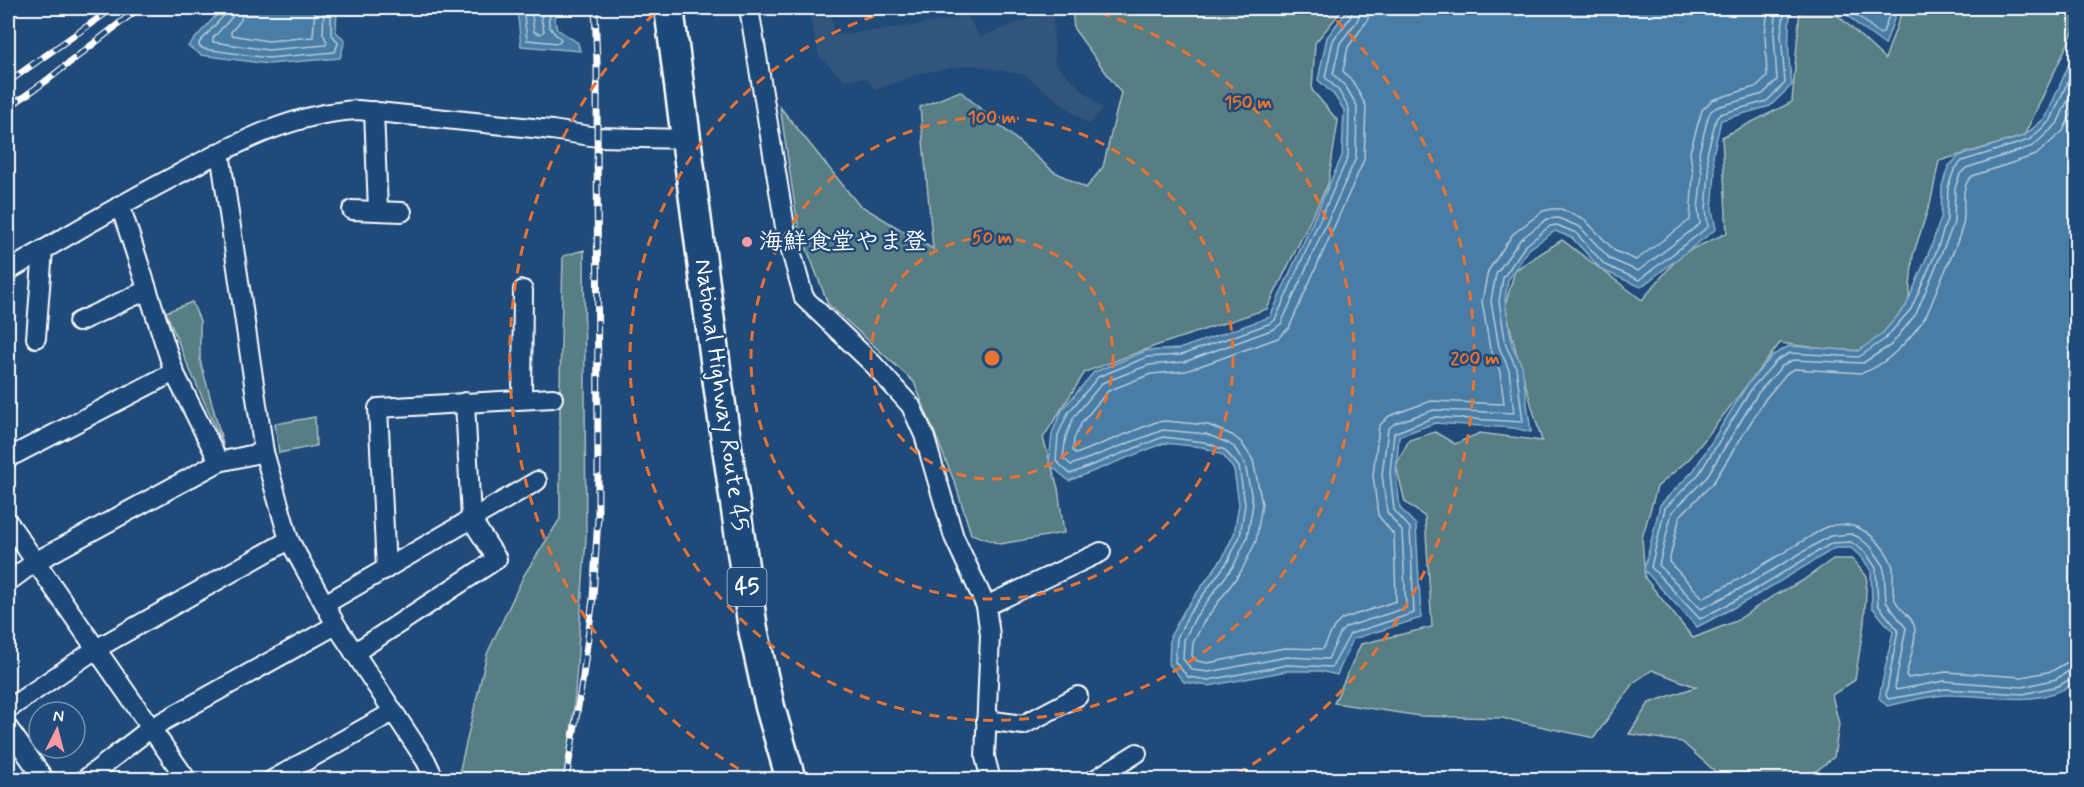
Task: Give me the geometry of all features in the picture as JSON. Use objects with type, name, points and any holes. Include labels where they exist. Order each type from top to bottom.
[{"type":"highway","name":"National Highway Route 45","points":[[669,8],[753,629],[770,707],[791,780]]},
{"type":"street","points":[[749,8],[786,233],[804,298],[874,365],[911,406],[924,435],[954,537],[986,606],[990,635],[985,757],[991,780]]},
{"type":"street","points":[[8,271],[120,205],[220,152],[284,123],[334,111],[374,111],[597,137],[686,139]]},
{"type":"street","points":[[374,111],[378,210]]},
{"type":"street","points":[[220,152],[264,452],[289,540],[336,625],[426,761],[435,780]]},
{"type":"street","points":[[120,205],[174,372],[219,462]]},
{"type":"street","points":[[352,210],[402,212]]},
{"type":"street","points":[[36,338],[43,250]]},
{"type":"street","points":[[78,322],[147,290]]},
{"type":"street","points":[[522,398],[523,290]]},
{"type":"street","points":[[8,458],[174,372]]},
{"type":"street","points":[[386,568],[378,408],[553,398]]},
{"type":"street","points":[[354,653],[497,559],[471,519],[465,402]]},
{"type":"street","points":[[8,582],[35,562],[219,462],[264,452]]},
{"type":"street","points":[[324,604],[537,481]]},
{"type":"street","points":[[8,522],[187,780]]},
{"type":"street","points":[[8,709],[96,649],[289,540]]},
{"type":"street","points":[[986,606],[1101,552]]},
{"type":"street","points":[[84,780],[151,728],[336,625]]},
{"type":"street","points":[[986,720],[1023,725],[1078,696]]},
{"type":"street","points":[[272,780],[393,712]]},
{"type":"street","points":[[8,728],[45,780]]},
{"type":"street","points":[[1094,780],[1137,753]]},
{"type":"shaded area","points":[[808,8],[829,8],[835,35],[911,26],[967,16],[980,37],[1053,9],[1055,64],[1103,109],[1089,125],[1025,75],[971,65],[921,73],[876,90],[866,78],[845,80],[819,57]]},
{"type":"green space","points":[[1072,8],[1344,8],[1315,43],[1312,90],[1338,121],[1328,184],[1267,309],[1085,372],[1043,438],[1058,488],[1064,533],[1000,544],[971,534],[956,486],[914,382],[828,304],[798,226],[780,107],[858,204],[933,249],[920,107],[960,91],[1053,171],[1086,188],[1103,167],[1121,93],[1074,29]]},
{"type":"green space","points":[[1800,8],[1830,8],[1885,59],[1903,8],[2076,8],[2076,26],[2024,136],[1939,161],[1931,200],[1913,255],[1908,308],[1891,352],[1824,349],[1780,343],[1690,458],[1657,487],[1642,538],[1645,578],[1693,638],[1736,621],[1773,596],[1802,581],[1833,559],[1852,559],[1867,577],[1864,623],[1855,680],[1832,695],[1839,724],[1834,757],[1806,779],[1722,779],[1682,742],[1629,734],[1649,703],[1696,687],[1652,670],[1633,683],[1594,738],[1502,718],[1420,716],[1334,703],[1361,644],[1432,627],[1425,517],[1405,502],[1396,465],[1409,440],[1435,432],[1455,444],[1480,433],[1542,441],[1505,306],[1515,270],[1562,240],[1642,300],[1681,254],[1727,233],[1722,137],[1792,102]]},
{"type":"green space","points":[[584,250],[586,538],[571,748],[566,779],[465,779],[460,769],[487,654],[524,575],[560,519],[563,256]]},
{"type":"green space","points":[[192,302],[200,321],[200,360],[223,444],[166,312]]},
{"type":"green space","points":[[315,417],[316,446],[279,453],[275,424]]},
{"type":"water","points":[[223,8],[337,8],[336,32],[345,40],[340,58],[268,64],[201,55],[188,46]]},
{"type":"water","points":[[517,8],[570,8],[561,11],[554,18],[557,29],[578,43],[580,51],[521,46]]},
{"type":"water","points":[[1349,8],[1791,8],[1788,46],[1792,85],[1770,106],[1721,120],[1713,155],[1715,173],[1712,210],[1716,229],[1641,287],[1602,270],[1572,238],[1555,231],[1529,249],[1508,280],[1505,301],[1512,345],[1522,366],[1531,432],[1514,428],[1435,423],[1399,436],[1396,472],[1400,508],[1416,525],[1421,618],[1353,639],[1337,675],[1320,671],[1287,671],[1209,686],[1184,682],[1169,664],[1170,637],[1184,611],[1223,557],[1234,534],[1239,504],[1234,470],[1223,455],[1203,447],[1164,443],[1069,481],[1049,464],[1052,433],[1062,410],[1094,372],[1146,351],[1179,349],[1270,317],[1342,156],[1344,110],[1334,95],[1318,80],[1327,37]]},
{"type":"water","points":[[1840,8],[1898,8],[1885,45],[1859,26]]},
{"type":"water","points":[[2076,48],[2076,682],[2061,691],[2046,696],[2013,699],[1946,695],[1887,706],[1879,698],[1893,632],[1872,607],[1871,570],[1851,548],[1835,548],[1752,598],[1697,627],[1644,570],[1660,505],[1694,470],[1747,385],[1773,355],[1789,346],[1858,351],[1881,335],[1906,306],[1931,247],[1941,218],[1942,186],[1948,167],[1959,156],[2024,136],[2046,117]]},
{"type":"railway","points":[[8,82],[113,8]]},
{"type":"railway","points":[[8,108],[139,8]]},
{"type":"railway","points":[[566,780],[593,598],[598,517],[595,8]]},
{"type":"place","name":"海鮮食堂やま登","points":[[747,242]]}]
